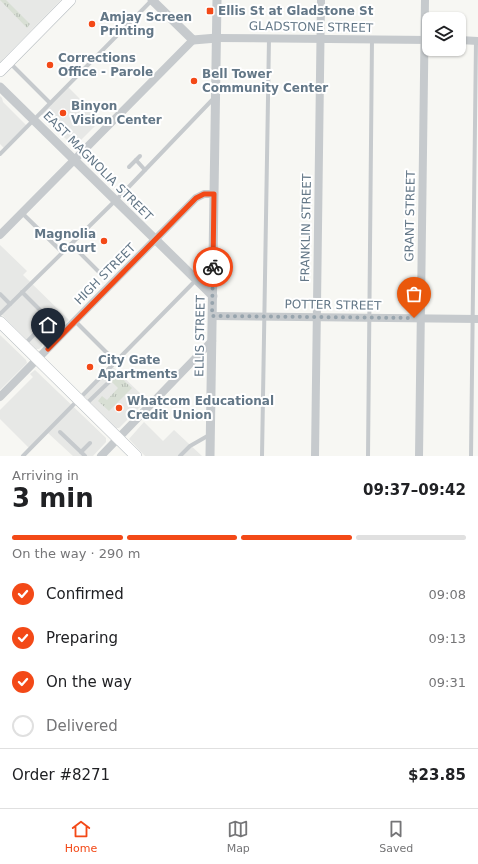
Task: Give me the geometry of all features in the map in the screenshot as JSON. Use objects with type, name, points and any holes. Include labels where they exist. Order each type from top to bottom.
[{"type":"main road","points":[[0,71],[70,0]]},
{"type":"main road","points":[[0,322],[136,456]]},
{"type":"street","name":"ELLIS STREET","points":[[210,456],[217,0]]},
{"type":"street","name":"FRANKLIN STREET","points":[[315,456],[321,0]]},
{"type":"street","name":"GRANT STREET","points":[[425,0],[426,12]]},
{"type":"street","points":[[0,236],[193,40],[156,2]]},
{"type":"street","name":"GLADSTONE STREET","points":[[193,40],[217,38],[422,40]]},
{"type":"street","points":[[466,40],[477,41]]},
{"type":"street","name":"GRANT STREET","points":[[419,456],[427,56]]},
{"type":"street","name":"EAST MAGNOLIA STREET","points":[[0,87],[213,296]]},
{"type":"street","name":"HIGH STREET","points":[[0,397],[198,196],[204,194],[214,194]]},
{"type":"street","name":"POTTER STREET","points":[[212,316],[475,319]]},
{"type":"street","points":[[102,456],[212,341]]},
{"type":"lane","points":[[0,154],[50,103],[156,2]]},
{"type":"lane","points":[[262,456],[269,38]]},
{"type":"lane","points":[[368,456],[372,40]]},
{"type":"lane","points":[[470,456],[472,337],[475,319],[477,41]]},
{"type":"lane","points":[[9,62],[50,103]]},
{"type":"lane","points":[[0,314],[145,170],[216,96]]},
{"type":"lane","points":[[129,167],[140,156]]},
{"type":"lane","points":[[136,160],[145,170]]},
{"type":"lane","points":[[22,213],[62,252]]},
{"type":"lane","points":[[71,244],[100,272]]},
{"type":"lane","points":[[82,403],[116,362],[196,280]]},
{"type":"lane","points":[[22,292],[49,319],[23,345]]},
{"type":"lane","points":[[0,294],[10,304]]},
{"type":"lane","points":[[75,321],[116,362]]},
{"type":"lane","points":[[472,337],[478,337]]},
{"type":"lane","points":[[23,456],[54,427],[109,382]]},
{"type":"lane","points":[[60,432],[85,456]]},
{"type":"lane","points":[[180,456],[190,446],[211,434]]},
{"type":"lane","points":[[81,452],[90,443]]},
{"type":"shaded area","points":[[0,0],[61,0],[3,59],[0,65]]},
{"type":"shaded area","points":[[68,87],[101,120],[74,147],[41,114]]},
{"type":"shaded area","points":[[0,96],[3,102],[27,126],[5,149],[0,144]]},
{"type":"shaded area","points":[[0,245],[27,271],[23,275],[69,320],[67,322],[64,320],[42,342],[42,346],[39,349],[36,349],[0,313]]},
{"type":"shaded area","points":[[0,335],[26,360],[27,363],[0,390]]},
{"type":"shaded area","points":[[112,366],[147,400],[119,428],[116,428],[83,395]]},
{"type":"shaded area","points":[[35,370],[106,438],[106,442],[93,456],[73,456],[48,433],[31,450],[0,419],[0,410],[33,377],[30,374]]},
{"type":"shaded area","points":[[144,422],[163,441],[174,430],[202,456],[145,456],[129,439]]},
{"type":"green space","points":[[0,0],[6,0],[30,24],[27,28]]},
{"type":"green space","points":[[113,370],[132,388],[109,411],[98,401],[102,396],[107,400],[118,388],[106,376]]},
{"type":"way so far","points":[[213,267],[212,316],[414,318]]},
{"type":"place","name":"Ellis St at Gladstone St","points":[[210,11]]},
{"type":"place","name":"Amjay Screen Printing","points":[[92,24]]},
{"type":"place","name":"Corrections Office - Parole","points":[[50,65]]},
{"type":"place","name":"Bell Tower Community Center","points":[[194,81]]},
{"type":"place","name":"Binyon Vision Center","points":[[63,113]]},
{"type":"place","name":"Magnolia Court","points":[[104,241]]},
{"type":"place","name":"City Gate Apartments","points":[[90,367]]},
{"type":"place","name":"Whatcom Educational Credit Union","points":[[119,408]]},
{"type":"route","points":[[48,349],[196,198],[204,194],[214,194],[213,267]]}]
